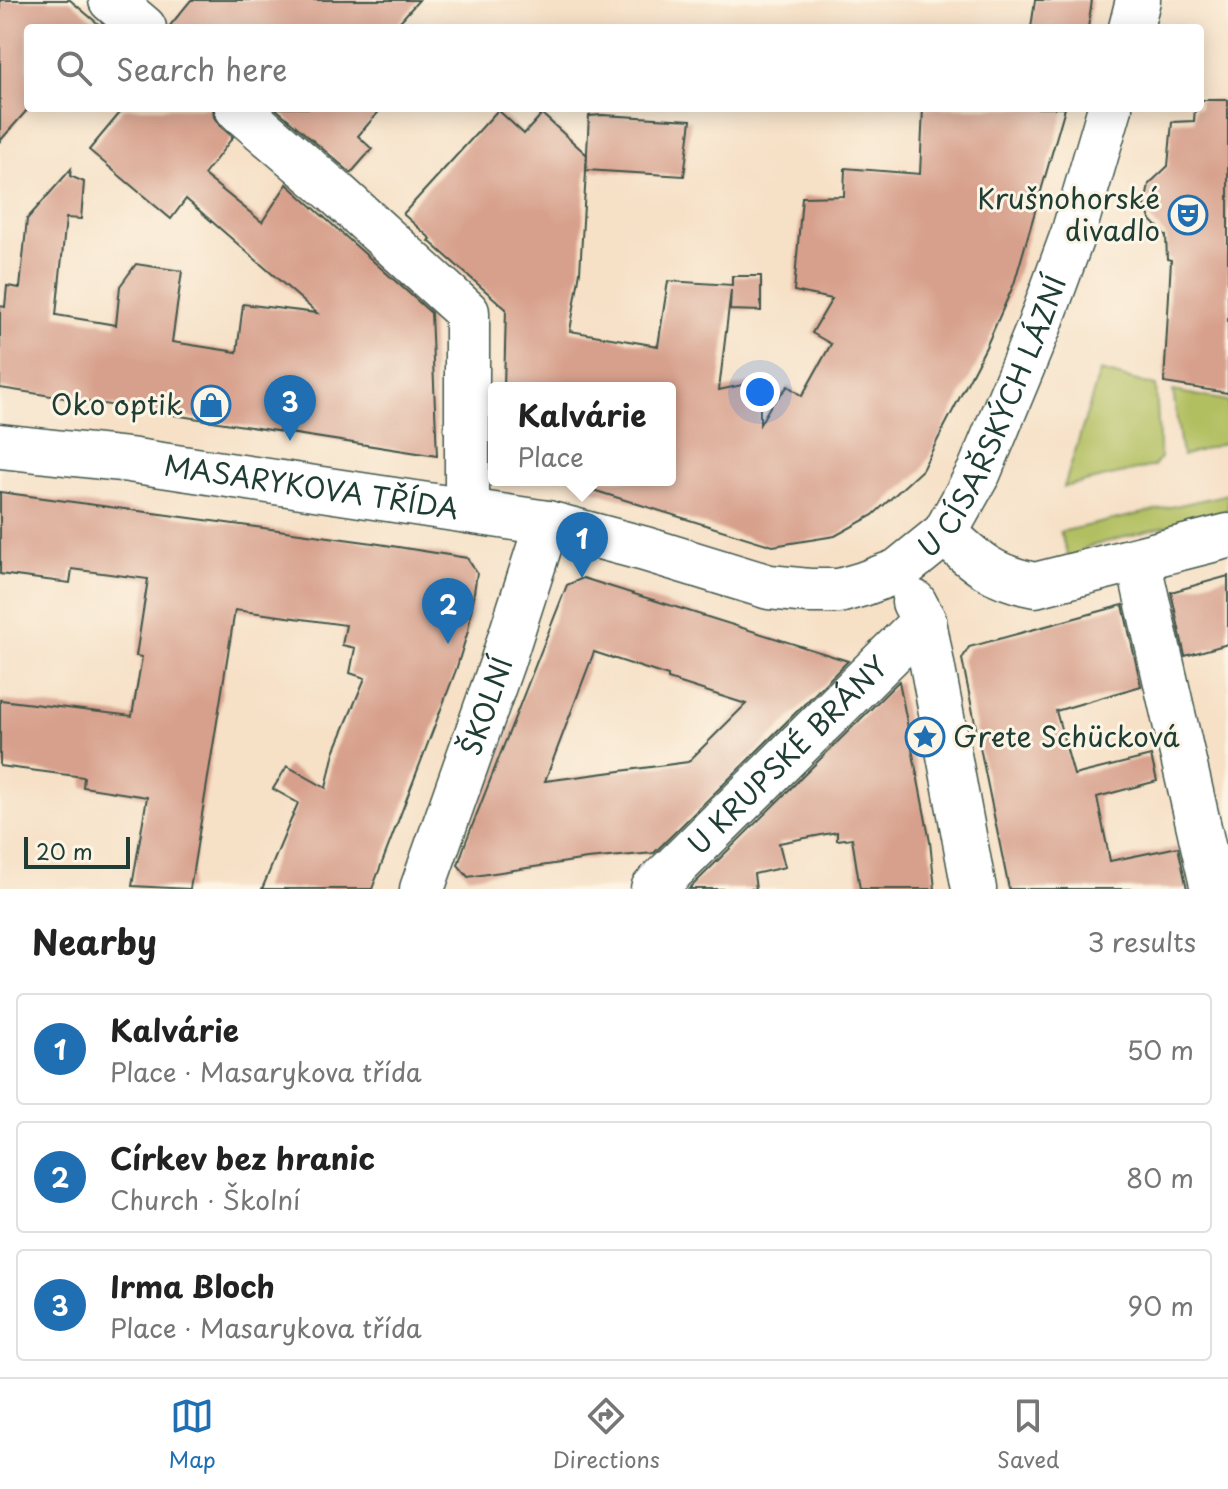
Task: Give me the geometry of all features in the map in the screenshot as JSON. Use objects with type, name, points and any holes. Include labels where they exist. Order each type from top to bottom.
[{"type":"street","points":[[111,0],[139,24]]},
{"type":"street","points":[[1132,24],[1138,0]]},
{"type":"street","points":[[242,112],[467,312],[467,511]]},
{"type":"street","name":"U CÍSAŘSKÝCH LÁZNÍ","points":[[898,571],[945,533],[979,472],[1039,327],[1073,234],[1109,112]]},
{"type":"street","name":"MASARYKOVA TŘÍDA","points":[[0,446],[129,460],[547,523],[769,587],[839,591],[898,571]]},
{"type":"street","name":"ŠKOLNÍ","points":[[422,889],[502,663],[547,523]]},
{"type":"street","points":[[945,533],[987,570],[1011,581],[1035,585],[1228,536]]},
{"type":"street","points":[[1138,560],[1213,889]]},
{"type":"street","points":[[898,571],[924,621],[974,889]]},
{"type":"street","name":"U KRUPSKÉ BRÁNY","points":[[653,889],[924,621]]},
{"type":"green space","points":[[1100,371],[1156,386],[1160,458],[1154,466],[1064,487]]},
{"type":"green space","points":[[1173,391],[1228,401],[1228,442],[1182,456]]},
{"type":"green space","points":[[1228,494],[1228,510],[1087,547],[1069,560],[1060,532]]},
{"type":"building","points":[[0,0],[70,0],[98,24],[24,24],[25,112],[0,141]]},
{"type":"building","points":[[191,0],[419,0],[398,24],[171,24]]},
{"type":"building","points":[[1035,0],[1092,0],[1089,24],[1032,24]]},
{"type":"building","name":"Krušnohorské divadlo","points":[[1204,100],[1228,100],[1228,393],[1164,383],[1171,260],[1167,259],[1166,236],[1150,219],[1145,206],[1149,184],[1168,166],[1172,122],[1194,121],[1195,112],[1204,112]]},
{"type":"building","points":[[121,112],[213,112],[220,126],[233,137],[204,175],[262,222],[287,184],[431,313],[437,456],[0,388],[0,306],[5,307],[7,286],[20,288],[27,219],[71,169],[70,176],[84,182],[81,219],[66,218],[56,315],[116,325],[120,286],[136,264],[182,271],[172,342],[237,352],[243,304],[317,313],[186,199],[171,219],[89,150]]},
{"type":"building","points":[[280,112],[379,112],[358,136],[372,149],[351,173]]},
{"type":"building","points":[[496,112],[500,112],[524,134],[542,114],[587,155],[580,272],[570,331],[658,346],[668,281],[732,285],[732,276],[761,276],[761,311],[730,310],[731,290],[719,390],[760,381],[760,424],[771,405],[788,386],[802,396],[831,344],[812,333],[832,299],[794,291],[802,197],[844,196],[845,168],[920,174],[923,112],[1064,112],[1014,284],[986,347],[922,470],[873,515],[835,536],[773,546],[580,486],[676,486],[676,382],[504,382],[506,309],[403,214]]},
{"type":"building","points":[[589,116],[691,120],[684,176],[586,170]]},
{"type":"building","points":[[0,492],[467,558],[477,573],[468,631],[372,889],[262,889],[298,803],[273,789],[287,766],[326,788],[334,752],[365,678],[350,673],[355,648],[342,645],[346,625],[235,610],[190,889],[132,886],[147,797],[83,787],[84,777],[0,766],[0,700],[132,716],[142,657],[136,656],[148,579],[72,569],[70,583],[0,574]]},
{"type":"building","points":[[1228,576],[1228,644],[1185,656],[1171,592]]},
{"type":"building","points":[[583,578],[848,661],[654,853],[587,859],[468,877],[458,865],[465,844],[567,585]],"holes":[[[594,652],[668,676],[668,679],[746,704],[688,762],[545,781]]]},
{"type":"building","points":[[1123,605],[1141,686],[1056,711],[1074,775],[1151,756],[1157,781],[1097,797],[1110,861],[1178,847],[1187,889],[1009,889],[962,659],[969,647]]},
{"type":"building","points":[[899,681],[930,842],[935,889],[860,889],[852,838],[837,840],[837,832],[779,843],[785,867],[754,874],[756,889],[689,889]]},
{"type":"place","name":"Krušnohorské divadlo","points":[[1188,215]]},
{"type":"place","name":"Oko optik","points":[[211,405]]},
{"type":"place","name":"Irma Bloch","points":[[290,441]]},
{"type":"place","name":"Kalvárie","points":[[582,578]]},
{"type":"place","name":"Církev bez hranic","points":[[448,644]]},
{"type":"place","name":"Grete Schücková","points":[[925,737]]}]
